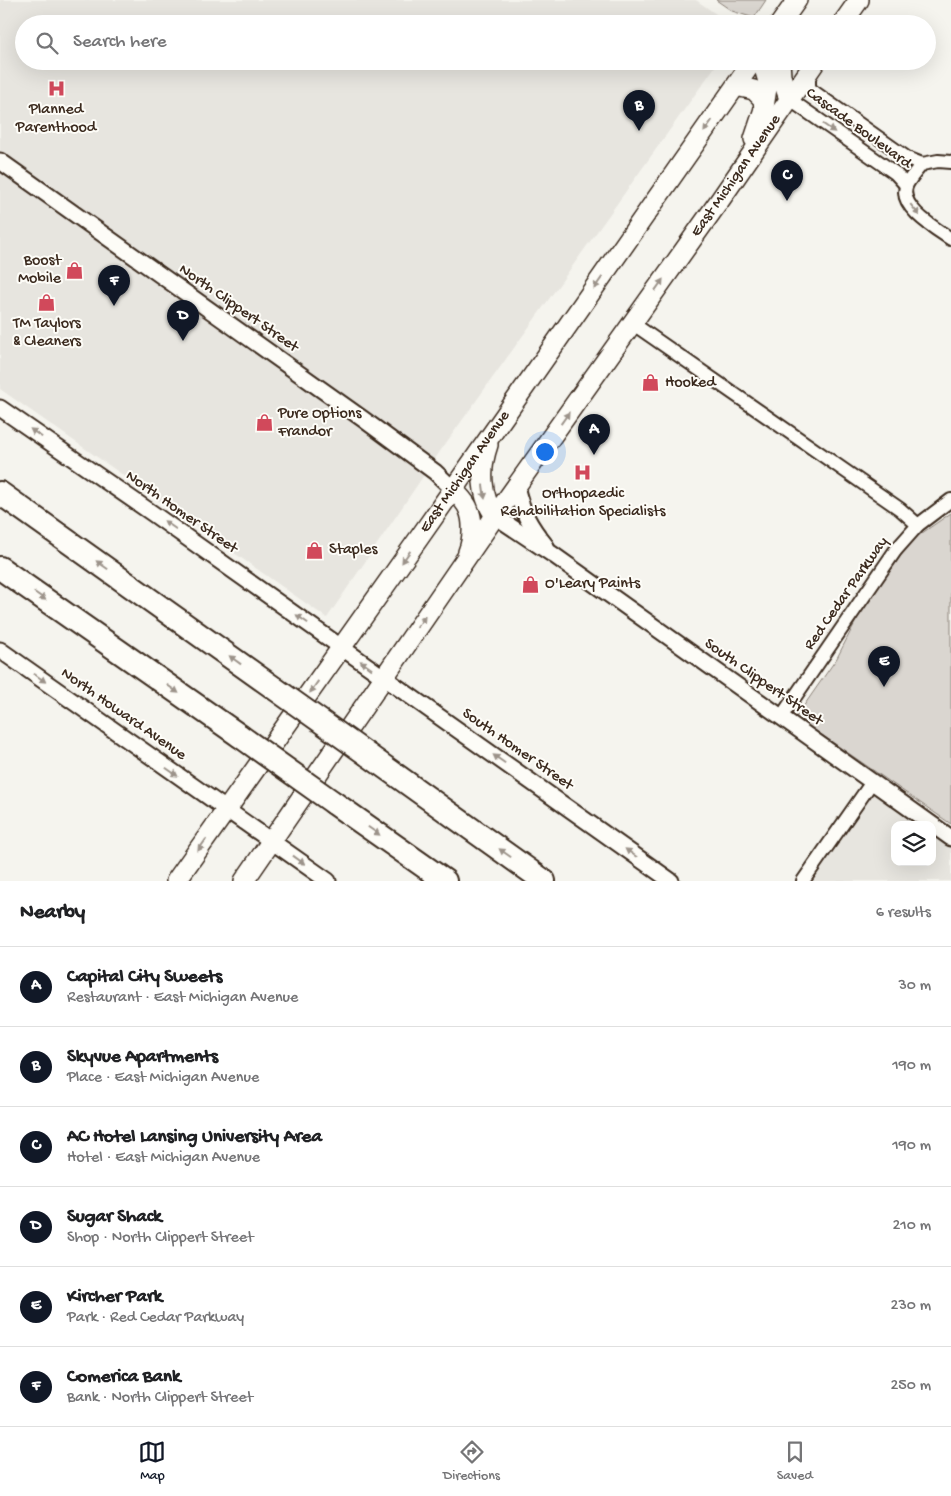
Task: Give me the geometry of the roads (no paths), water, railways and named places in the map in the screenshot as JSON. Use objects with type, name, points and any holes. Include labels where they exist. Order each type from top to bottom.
[{"type":"highway","points":[[0,493],[544,881]]},
{"type":"highway","points":[[0,568],[445,881]]},
{"type":"main road","points":[[787,15],[799,0]]},
{"type":"main road","points":[[793,15],[799,0]]},
{"type":"main road","points":[[848,15],[859,0]]},
{"type":"main road","name":"East Michigan Avenue","points":[[176,881],[342,648],[747,70]]},
{"type":"main road","points":[[746,162],[764,109],[768,82],[765,70]]},
{"type":"main road","points":[[781,70],[789,99]]},
{"type":"main road","name":"East Michigan Avenue","points":[[244,881],[460,566],[810,70]]},
{"type":"main road","points":[[736,86],[750,88],[758,92],[763,99],[764,109]]},
{"type":"main road","points":[[493,432],[484,458],[483,480],[486,501],[495,516]]},
{"type":"main road","points":[[453,489],[466,503],[471,518],[470,546],[460,566]]},
{"type":"street","name":"Cascade Boulevard","points":[[812,70],[809,86],[811,90],[907,158],[922,164],[938,161],[951,162]]},
{"type":"street","name":"Cascade Boulevard","points":[[789,99],[895,173],[906,185],[907,198],[913,211],[951,239]]},
{"type":"street","name":"North Clippert Street","points":[[0,161],[371,425],[435,472],[453,489]]},
{"type":"street","name":"Cascade Boulevard","points":[[906,185],[922,164]]},
{"type":"street","points":[[632,323],[900,509],[918,525]]},
{"type":"street","name":"North Homer Street","points":[[0,408],[342,648]]},
{"type":"street","name":"South Clippert Street","points":[[516,486],[522,511],[528,523],[555,556]]},
{"type":"street","name":"Red Cedar Parkway","points":[[781,717],[895,551],[918,525],[951,500]]},
{"type":"street","name":"South Clippert Street","points":[[495,516],[555,556],[951,838]]},
{"type":"street","name":"South Homer Street","points":[[342,648],[671,881]]},
{"type":"street","name":"North Howard Avenue","points":[[0,650],[328,881]]},
{"type":"street","points":[[803,881],[872,782]]},
{"type":"place","name":"Planned Parenthood","points":[[56,89]]},
{"type":"place","name":"Skyvue Apartments","points":[[639,131]]},
{"type":"place","name":"AC Hotel Lansing University Area","points":[[787,201]]},
{"type":"place","name":"Boost Mobile","points":[[75,270]]},
{"type":"place","name":"TM Taylors & Cleaners","points":[[47,303]]},
{"type":"place","name":"Comerica Bank","points":[[114,306]]},
{"type":"place","name":"Sugar Shack","points":[[183,341]]},
{"type":"place","name":"Hooked","points":[[651,383]]},
{"type":"place","name":"Pure Options Frandor","points":[[264,423]]},
{"type":"place","name":"Capital City Sweets","points":[[594,455]]},
{"type":"place","name":"Orthopaedic Rehabilitation Specialists","points":[[583,473]]},
{"type":"place","name":"Staples","points":[[315,550]]},
{"type":"place","name":"O'Leary Paints","points":[[531,584]]},
{"type":"place","name":"Kircher Park","points":[[884,687]]}]
